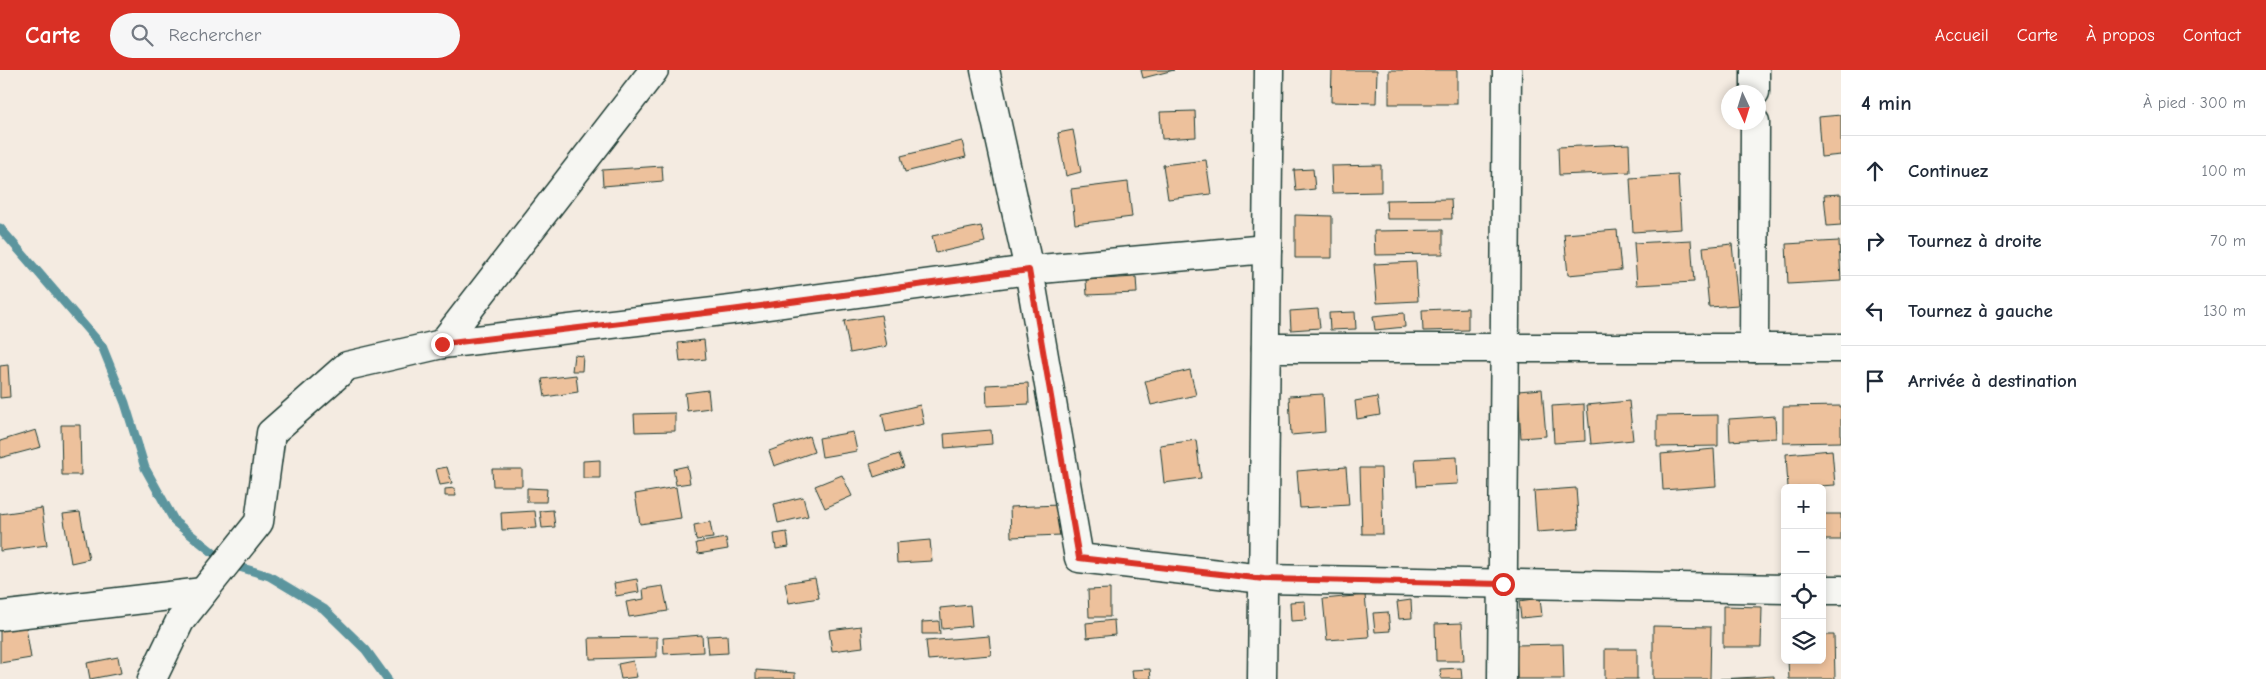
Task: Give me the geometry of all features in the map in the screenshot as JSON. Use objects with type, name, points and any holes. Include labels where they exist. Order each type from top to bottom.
[{"type":"street","points":[[442,344],[654,70]]},
{"type":"street","points":[[985,70],[1029,270],[1079,558],[1264,579],[1781,589]]},
{"type":"street","points":[[1262,679],[1269,70]]},
{"type":"street","points":[[1502,679],[1507,70]]},
{"type":"street","points":[[1755,70],[1755,85]]},
{"type":"street","points":[[1754,348],[1755,130]]},
{"type":"street","points":[[152,679],[180,621],[259,522],[271,433],[348,366],[442,344],[731,310],[1029,270],[1267,249]]},
{"type":"street","points":[[1266,348],[1841,348]]},
{"type":"street","points":[[1826,590],[1841,590]]},
{"type":"street","points":[[0,616],[204,592]]},
{"type":"building","points":[[1141,70],[1174,70],[1143,78]]},
{"type":"building","points":[[1332,70],[1377,70],[1376,103],[1331,102]]},
{"type":"building","points":[[1389,70],[1457,70],[1457,104],[1389,104]]},
{"type":"building","points":[[1195,111],[1196,137],[1162,139],[1160,112]]},
{"type":"building","points":[[1841,115],[1841,155],[1821,157],[1818,117]]},
{"type":"building","points":[[1073,130],[1081,172],[1066,176],[1058,133]]},
{"type":"building","points":[[962,141],[966,157],[905,172],[901,156]]},
{"type":"building","points":[[1629,144],[1630,172],[1559,175],[1558,147]]},
{"type":"building","points":[[1206,160],[1211,194],[1168,199],[1163,165]]},
{"type":"building","points":[[1381,165],[1381,192],[1332,193],[1331,166]]},
{"type":"building","points":[[662,166],[663,181],[603,186],[602,170]]},
{"type":"building","points":[[1313,169],[1315,189],[1296,191],[1294,170]]},
{"type":"building","points":[[1678,175],[1681,229],[1633,232],[1630,178]]},
{"type":"building","points":[[1128,182],[1132,217],[1075,224],[1071,189]]},
{"type":"building","points":[[1841,194],[1841,225],[1827,226],[1824,195]]},
{"type":"building","points":[[1451,199],[1452,219],[1387,219],[1386,200]]},
{"type":"building","points":[[1295,215],[1332,216],[1332,258],[1295,258]]},
{"type":"building","points":[[981,226],[985,242],[936,253],[932,236]]},
{"type":"building","points":[[1443,230],[1443,254],[1375,255],[1374,231]]},
{"type":"building","points":[[1617,230],[1621,270],[1568,275],[1564,234]]},
{"type":"building","points":[[1691,240],[1694,282],[1637,285],[1634,243]]},
{"type":"building","points":[[1839,241],[1841,281],[1788,284],[1786,244]]},
{"type":"building","points":[[1732,244],[1738,305],[1709,307],[1703,247]]},
{"type":"building","points":[[1416,262],[1418,301],[1377,303],[1374,264]]},
{"type":"building","points":[[1136,277],[1137,293],[1087,295],[1086,280]]},
{"type":"building","points":[[1468,308],[1468,330],[1423,331],[1422,310]]},
{"type":"building","points":[[1318,309],[1320,328],[1291,330],[1290,311]]},
{"type":"building","points":[[1355,312],[1356,329],[1330,330],[1329,313]]},
{"type":"building","points":[[1404,313],[1405,327],[1375,330],[1373,316]]},
{"type":"building","points":[[881,315],[887,346],[850,353],[844,321]]},
{"type":"building","points":[[704,340],[706,359],[680,362],[678,343]]},
{"type":"building","points":[[574,355],[583,356],[582,371],[572,371]]},
{"type":"building","points":[[8,365],[10,397],[0,398],[0,366]]},
{"type":"building","points":[[1190,370],[1196,395],[1151,405],[1145,381]]},
{"type":"building","points":[[576,375],[578,392],[545,397],[542,379]]},
{"type":"building","points":[[1028,383],[1029,404],[987,406],[986,385]]},
{"type":"building","points":[[1542,389],[1546,436],[1521,438],[1518,391]]},
{"type":"building","points":[[708,390],[710,408],[687,411],[685,393]]},
{"type":"building","points":[[1323,394],[1325,432],[1291,435],[1289,396]]},
{"type":"building","points":[[1377,397],[1380,415],[1357,419],[1355,401]]},
{"type":"building","points":[[1629,401],[1633,440],[1591,444],[1587,405]]},
{"type":"building","points":[[1584,404],[1585,441],[1554,443],[1552,406]]},
{"type":"building","points":[[920,405],[924,424],[886,432],[882,414]]},
{"type":"building","points":[[1841,406],[1841,442],[1783,443],[1783,407]]},
{"type":"building","points":[[675,413],[675,431],[635,432],[634,414]]},
{"type":"building","points":[[1718,415],[1718,446],[1657,447],[1657,416]]},
{"type":"building","points":[[1775,416],[1776,438],[1730,441],[1729,419]]},
{"type":"building","points":[[61,425],[80,425],[81,475],[62,475]]},
{"type":"building","points":[[36,430],[41,447],[0,458],[0,441]]},
{"type":"building","points":[[991,430],[992,444],[945,448],[944,434]]},
{"type":"building","points":[[853,432],[857,451],[822,457],[819,438]]},
{"type":"building","points":[[809,436],[814,452],[774,466],[769,451]]},
{"type":"building","points":[[1196,440],[1201,478],[1164,483],[1160,445]]},
{"type":"building","points":[[1714,449],[1716,486],[1663,490],[1661,454]]},
{"type":"building","points":[[1832,450],[1835,485],[1788,484],[1786,454]]},
{"type":"building","points":[[899,454],[904,467],[874,477],[870,464]]},
{"type":"building","points":[[1457,457],[1458,484],[1417,486],[1415,459]]},
{"type":"building","points":[[600,460],[600,478],[583,478],[583,461]]},
{"type":"building","points":[[687,466],[690,483],[676,485],[673,469]]},
{"type":"building","points":[[447,467],[452,483],[440,485],[436,469]]},
{"type":"building","points":[[1346,467],[1349,505],[1300,508],[1297,471]]},
{"type":"building","points":[[1360,468],[1381,468],[1383,534],[1362,534]]},
{"type":"building","points":[[492,469],[522,469],[522,486],[493,486]]},
{"type":"building","points":[[842,475],[852,496],[825,508],[815,486]]},
{"type":"building","points":[[676,487],[681,518],[640,524],[635,494]]},
{"type":"building","points":[[455,488],[456,496],[445,496],[445,489]]},
{"type":"building","points":[[527,488],[547,489],[546,502],[527,502]]},
{"type":"building","points":[[1576,488],[1579,529],[1537,532],[1534,491]]},
{"type":"building","points":[[803,497],[808,516],[778,523],[774,504]]},
{"type":"building","points":[[1059,505],[1061,535],[1011,537],[1010,507]]},
{"type":"building","points":[[42,508],[47,545],[0,551],[0,514]]},
{"type":"building","points":[[553,510],[555,527],[542,528],[540,511]]},
{"type":"building","points":[[535,511],[537,528],[502,530],[501,513]]},
{"type":"building","points":[[80,512],[89,559],[71,563],[63,514]]},
{"type":"building","points":[[1826,514],[1841,514],[1841,540],[1826,540]]},
{"type":"building","points":[[710,522],[713,538],[696,540],[694,525]]},
{"type":"building","points":[[787,532],[789,547],[776,549],[774,534]]},
{"type":"building","points":[[726,538],[728,549],[698,554],[696,543]]},
{"type":"building","points":[[930,540],[932,561],[897,563],[896,543]]},
{"type":"building","points":[[815,578],[819,598],[789,603],[785,583]]},
{"type":"building","points":[[637,579],[639,592],[616,596],[614,583]]},
{"type":"building","points":[[663,586],[668,611],[629,617],[626,602],[644,599],[643,589]]},
{"type":"building","points":[[1110,589],[1110,617],[1089,617],[1088,590]]},
{"type":"building","points":[[1365,595],[1369,637],[1327,640],[1323,599]]},
{"type":"building","points":[[1540,598],[1542,616],[1521,618],[1519,601]]},
{"type":"building","points":[[1411,600],[1412,618],[1399,619],[1397,602]]},
{"type":"building","points":[[1305,601],[1306,620],[1291,621],[1290,602]]},
{"type":"building","points":[[970,605],[972,626],[942,629],[940,608]]},
{"type":"building","points":[[1723,606],[1762,607],[1761,647],[1723,647]]},
{"type":"building","points":[[1388,612],[1390,631],[1375,632],[1373,613]]},
{"type":"building","points":[[1114,620],[1115,635],[1087,638],[1086,623]]},
{"type":"building","points":[[25,621],[31,658],[0,663],[0,626]]},
{"type":"building","points":[[939,621],[940,634],[922,634],[922,622]]},
{"type":"building","points":[[1462,623],[1464,661],[1436,661],[1435,624]]},
{"type":"building","points":[[861,626],[863,647],[832,651],[829,630]]},
{"type":"building","points":[[1653,626],[1711,627],[1710,679],[1653,679]]},
{"type":"building","points":[[702,635],[703,652],[664,654],[663,638]]},
{"type":"building","points":[[727,635],[728,653],[709,654],[707,636]]},
{"type":"building","points":[[1826,635],[1834,635],[1835,679],[1789,679],[1788,664],[1826,664]]},
{"type":"building","points":[[989,636],[991,655],[928,660],[926,641]]},
{"type":"building","points":[[657,637],[657,657],[590,659],[589,638]]},
{"type":"building","points":[[1563,644],[1564,679],[1517,679],[1516,645]]},
{"type":"building","points":[[1605,649],[1637,649],[1637,679],[1605,679]]},
{"type":"building","points":[[118,657],[121,673],[90,679],[87,663]]},
{"type":"building","points":[[633,661],[637,677],[621,679],[618,664]]},
{"type":"building","points":[[1461,668],[1462,679],[1441,679],[1440,669]]},
{"type":"building","points":[[1150,669],[1151,679],[1133,679],[1132,670]]},
{"type":"building","points":[[756,670],[795,673],[795,679],[756,679]]},
{"type":"building","points":[[1774,676],[1774,679],[1720,679]]},
{"type":"waterway","points":[[0,228],[102,346],[125,403],[145,468],[175,522],[226,563],[269,576],[324,609],[366,650],[387,679]]},
{"type":"route","points":[[442,344],[731,310],[1029,270],[1079,558],[1264,579],[1503,584]]}]
